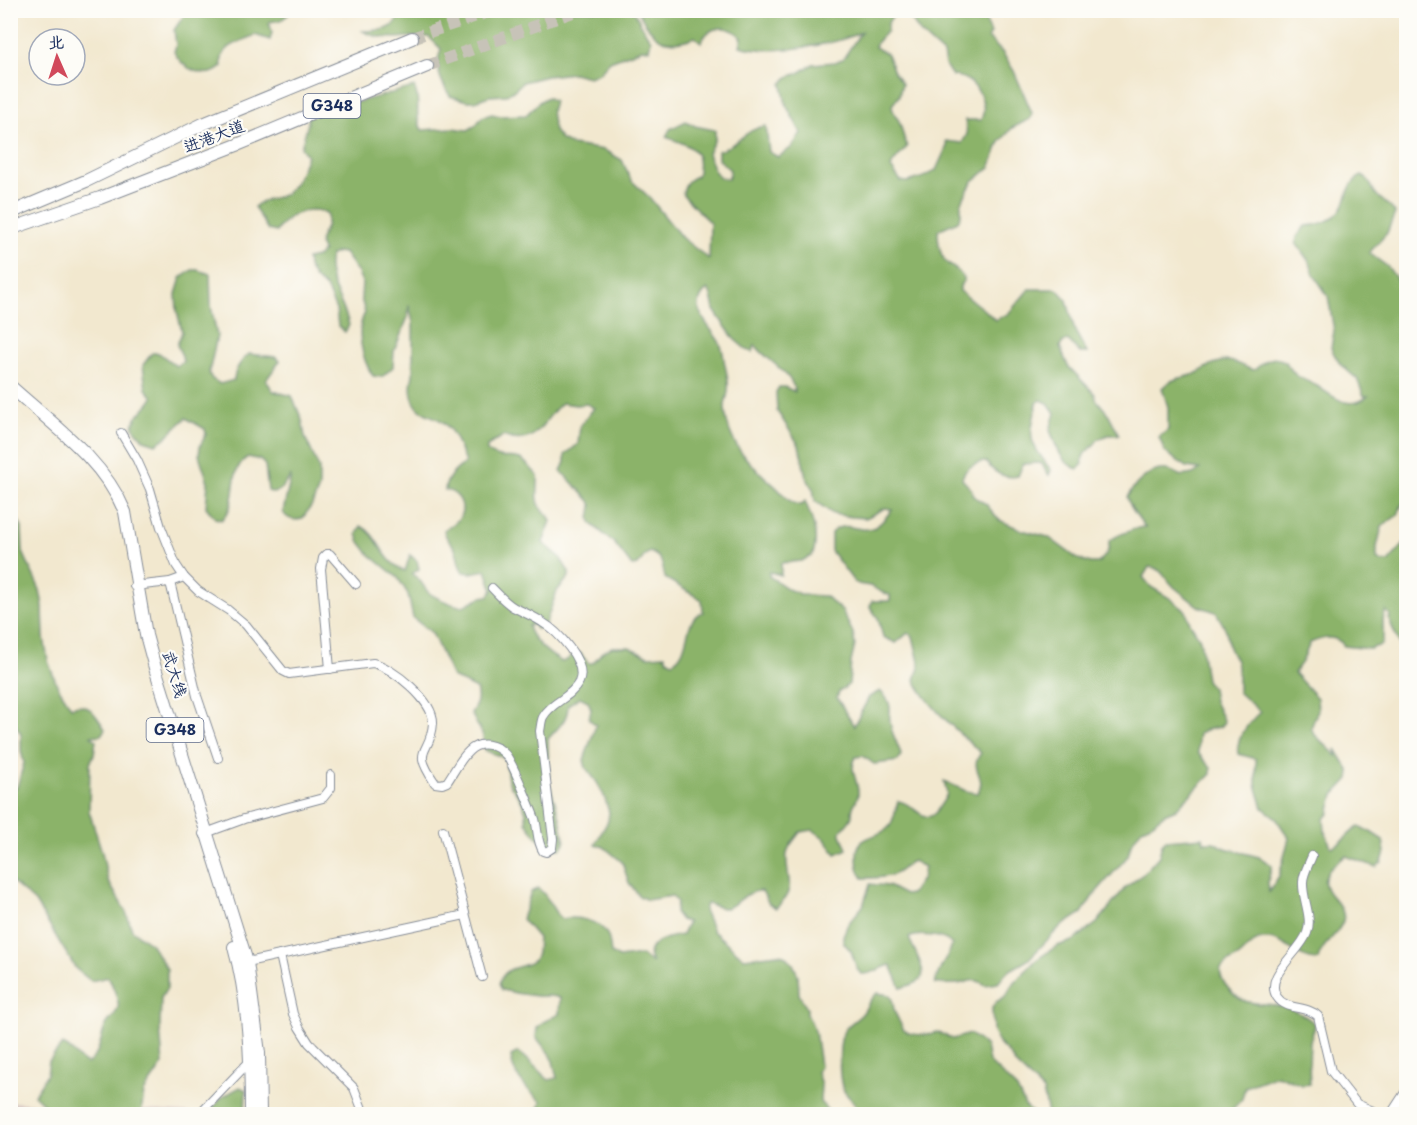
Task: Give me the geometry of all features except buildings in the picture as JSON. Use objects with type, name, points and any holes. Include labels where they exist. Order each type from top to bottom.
[{"type":"highway","name":"进港大道","points":[[10,213],[86,181],[203,124],[412,38]]},
{"type":"highway","name":"进港大道","points":[[10,229],[100,198],[237,145],[427,66]]},
{"type":"highway","name":"武大线","points":[[10,386],[91,460],[118,494],[125,512],[135,586]]},
{"type":"highway","name":"武大线","points":[[10,394],[89,465],[113,496],[121,513],[135,586],[155,668],[243,963],[260,1114]]},
{"type":"highway","name":"武大线","points":[[251,1114],[255,1057]]},
{"type":"street","points":[[121,433],[150,489],[176,565],[198,591],[228,610],[246,625],[283,671],[289,674],[373,663],[382,665],[417,692],[432,714],[433,722],[422,757],[425,768],[435,783],[447,782],[469,751],[478,745],[495,746],[507,756],[534,817],[540,846],[543,851],[549,851],[554,839],[540,731],[543,717],[553,706],[571,694],[580,680],[580,669],[567,644],[544,622],[512,606],[492,588]]},
{"type":"street","points":[[330,669],[321,569],[323,558],[330,554],[356,584]]},
{"type":"street","points":[[135,586],[170,582],[184,577]]},
{"type":"street","points":[[170,582],[197,696],[218,758]]},
{"type":"street","points":[[204,834],[244,819],[322,798],[331,788],[331,775]]},
{"type":"street","points":[[443,830],[482,977]]},
{"type":"street","points":[[1312,856],[1302,882],[1308,931],[1301,945],[1275,976],[1273,986],[1277,997],[1283,1003],[1312,1011],[1318,1016],[1331,1071],[1357,1104],[1380,1114]]},
{"type":"street","points":[[243,963],[465,915]]},
{"type":"street","points":[[280,955],[293,1014],[299,1027],[309,1043],[354,1088],[364,1114]]},
{"type":"street","points":[[199,1114],[255,1057]]},
{"type":"street","points":[[1390,1114],[1407,1091]]},
{"type":"shaded area","points":[[11,1102],[216,1114],[11,1114]]},
{"type":"green space","points":[[287,10],[288,15],[281,20],[269,22],[272,32],[270,40],[255,35],[237,43],[223,54],[222,66],[216,71],[203,73],[183,64],[174,52],[176,45],[174,30],[187,11]]},
{"type":"green space","points":[[632,10],[651,40],[649,49],[642,49],[610,61],[599,73],[589,77],[573,73],[547,76],[523,82],[506,95],[489,96],[475,101],[450,96],[438,68],[441,49],[429,37],[387,38],[363,31],[387,29],[395,23],[402,11]]},
{"type":"green space","points":[[638,11],[899,11],[887,24],[887,31],[875,47],[887,54],[902,84],[899,96],[892,108],[900,123],[907,147],[891,168],[901,181],[907,182],[924,177],[936,170],[947,146],[946,141],[962,143],[967,134],[965,120],[981,120],[983,105],[978,90],[973,84],[960,77],[952,76],[945,65],[943,54],[900,11],[984,11],[991,33],[988,38],[1002,52],[1014,71],[1032,113],[1030,119],[1012,128],[1000,142],[990,168],[973,181],[961,203],[961,215],[958,221],[938,230],[941,252],[944,260],[963,278],[960,291],[995,320],[1008,314],[1029,289],[1057,289],[1067,300],[1075,331],[1087,353],[1080,353],[1069,341],[1063,342],[1060,347],[1068,366],[1095,394],[1119,435],[1108,435],[1098,439],[1083,456],[1083,464],[1078,469],[1072,467],[1060,454],[1050,430],[1055,413],[1048,403],[1041,400],[1037,403],[1032,425],[1032,438],[1051,470],[1049,475],[1039,463],[1023,464],[1018,476],[1004,476],[992,469],[986,462],[971,466],[962,479],[971,489],[973,496],[986,504],[999,520],[1022,530],[1048,537],[1078,559],[1091,563],[1098,563],[1105,556],[1109,548],[1109,541],[1112,539],[1145,527],[1132,509],[1127,497],[1144,478],[1161,470],[1169,470],[1181,476],[1193,474],[1200,469],[1186,467],[1165,452],[1159,437],[1168,430],[1168,407],[1162,388],[1169,382],[1192,375],[1222,361],[1234,362],[1254,370],[1266,361],[1275,358],[1284,361],[1299,377],[1341,401],[1354,403],[1368,396],[1364,396],[1357,379],[1340,364],[1331,348],[1334,331],[1328,296],[1296,243],[1297,237],[1305,226],[1324,222],[1339,212],[1353,183],[1362,176],[1395,213],[1387,233],[1369,253],[1388,267],[1406,292],[1406,502],[1402,504],[1398,515],[1382,526],[1377,559],[1388,562],[1406,542],[1406,659],[1389,620],[1390,615],[1386,611],[1383,619],[1381,645],[1370,649],[1344,646],[1333,638],[1319,640],[1310,643],[1302,662],[1294,673],[1317,698],[1318,710],[1311,728],[1315,735],[1337,756],[1336,749],[1350,772],[1349,779],[1334,795],[1329,814],[1324,819],[1325,831],[1331,847],[1339,844],[1359,827],[1383,840],[1385,852],[1382,862],[1376,867],[1346,856],[1325,876],[1325,885],[1343,913],[1343,921],[1338,931],[1322,950],[1318,960],[1304,957],[1278,941],[1263,939],[1255,941],[1238,957],[1223,966],[1220,973],[1232,993],[1246,1002],[1291,1009],[1315,1024],[1310,1043],[1310,1084],[1302,1085],[1277,1075],[1245,1087],[1242,1099],[1228,1114],[1048,1114],[1043,1091],[1016,1065],[993,1032],[992,1008],[996,1002],[1006,996],[1012,985],[1036,960],[1057,946],[1073,941],[1097,923],[1125,888],[1143,874],[1159,856],[1162,844],[1166,840],[1203,837],[1204,842],[1214,842],[1225,848],[1259,857],[1272,865],[1268,881],[1269,892],[1279,876],[1289,838],[1275,817],[1263,808],[1256,785],[1256,759],[1238,754],[1241,737],[1247,726],[1260,712],[1238,692],[1236,661],[1229,648],[1226,630],[1216,612],[1198,606],[1155,568],[1149,567],[1143,577],[1151,587],[1186,611],[1200,639],[1206,680],[1212,688],[1214,701],[1224,722],[1220,727],[1205,730],[1199,734],[1198,753],[1211,768],[1211,774],[1176,809],[1142,828],[1131,844],[1128,856],[1093,896],[1082,913],[1059,928],[1028,960],[1007,972],[998,983],[985,985],[974,980],[953,984],[935,984],[952,945],[944,939],[931,936],[909,938],[922,972],[920,980],[914,984],[901,988],[891,965],[866,974],[861,974],[857,969],[851,951],[843,942],[843,936],[848,924],[863,906],[870,884],[888,886],[905,895],[911,894],[922,878],[924,867],[913,861],[893,875],[863,878],[857,862],[860,844],[889,827],[898,801],[910,806],[920,814],[930,816],[935,813],[946,797],[944,781],[966,791],[977,793],[981,782],[976,764],[981,753],[945,719],[928,700],[915,680],[919,662],[913,636],[908,633],[896,643],[883,637],[878,618],[870,607],[872,601],[890,601],[890,595],[854,582],[831,551],[831,533],[836,529],[847,527],[870,529],[880,524],[892,509],[885,508],[866,518],[852,517],[833,514],[815,501],[813,489],[806,477],[799,445],[777,411],[776,392],[779,387],[795,392],[793,385],[784,372],[755,345],[753,352],[735,340],[714,310],[708,289],[699,302],[699,308],[722,350],[728,383],[725,409],[730,433],[735,444],[749,462],[788,499],[798,505],[802,505],[805,501],[814,528],[815,542],[812,556],[801,561],[781,563],[781,575],[769,572],[769,576],[790,590],[803,595],[825,596],[842,611],[853,633],[855,645],[849,684],[839,692],[837,698],[854,726],[869,697],[880,691],[890,705],[891,727],[901,755],[898,761],[874,764],[863,756],[856,757],[853,771],[858,798],[851,818],[840,832],[847,849],[836,854],[824,838],[813,830],[800,832],[787,853],[789,888],[776,908],[769,904],[762,891],[757,891],[726,908],[706,904],[704,910],[713,931],[744,958],[778,954],[784,955],[793,964],[798,975],[799,994],[815,1031],[820,1066],[817,1072],[821,1085],[820,1102],[831,1114],[538,1114],[541,1101],[517,1076],[511,1056],[518,1052],[549,1080],[557,1078],[552,1057],[536,1037],[537,1028],[543,1022],[559,1014],[560,998],[510,992],[502,990],[499,984],[507,971],[535,959],[538,938],[522,919],[531,892],[538,888],[562,919],[574,918],[599,925],[607,934],[611,953],[619,958],[641,955],[652,963],[650,950],[653,946],[663,939],[682,935],[688,922],[681,920],[675,912],[677,902],[672,896],[647,900],[639,896],[629,883],[622,862],[604,847],[595,844],[608,821],[609,812],[604,796],[586,768],[584,760],[596,725],[589,719],[591,709],[588,701],[580,697],[568,705],[564,720],[548,739],[549,783],[565,843],[560,849],[549,846],[526,822],[524,806],[508,780],[505,758],[484,750],[483,736],[471,713],[477,701],[476,689],[452,677],[432,633],[413,618],[408,594],[398,578],[370,555],[357,534],[361,526],[367,530],[390,561],[405,571],[410,555],[417,561],[419,569],[412,574],[428,592],[444,601],[462,606],[488,596],[493,590],[486,570],[463,572],[456,550],[444,530],[459,519],[462,512],[460,499],[454,493],[445,490],[447,481],[465,463],[449,429],[441,421],[420,410],[412,397],[413,323],[409,305],[408,317],[394,351],[393,367],[382,377],[373,376],[361,345],[360,328],[365,313],[361,298],[362,282],[358,273],[344,253],[337,252],[330,256],[332,282],[349,325],[345,332],[338,326],[336,310],[326,288],[315,279],[308,267],[307,259],[317,257],[323,251],[320,242],[327,225],[327,213],[312,210],[298,213],[285,221],[276,232],[268,230],[254,207],[286,193],[297,178],[307,155],[301,148],[308,115],[414,87],[418,119],[422,130],[452,128],[468,130],[482,117],[492,114],[526,115],[547,97],[554,101],[551,111],[554,131],[561,140],[572,145],[604,150],[622,160],[631,180],[650,198],[682,238],[709,259],[710,223],[683,195],[687,183],[697,176],[698,159],[696,153],[687,145],[666,137],[670,129],[686,121],[695,126],[715,130],[715,139],[708,153],[713,169],[720,178],[728,179],[730,170],[718,159],[718,151],[725,149],[759,127],[766,126],[769,152],[778,157],[792,147],[801,133],[786,105],[782,84],[788,77],[813,64],[843,59],[861,32],[818,45],[768,50],[740,46],[742,38],[726,28],[715,29],[701,42],[695,37],[675,42],[667,41],[654,34]],"holes":[[[562,403],[587,404],[594,408],[580,426],[578,444],[565,455],[561,471],[590,501],[592,524],[615,544],[632,566],[638,565],[650,552],[655,554],[663,566],[665,578],[702,600],[703,612],[692,621],[682,651],[672,662],[665,655],[648,656],[629,647],[612,647],[602,652],[593,663],[588,663],[580,653],[575,652],[562,662],[542,647],[530,632],[528,626],[533,624],[536,629],[542,627],[546,622],[557,591],[569,577],[569,572],[559,556],[543,543],[551,521],[539,504],[538,476],[523,460],[497,457],[487,451],[487,446],[503,436],[515,439],[532,436]]]},
{"type":"green space","points":[[192,270],[210,274],[211,306],[217,336],[209,373],[212,379],[220,384],[234,380],[238,366],[249,354],[276,357],[280,361],[266,380],[273,391],[292,396],[302,420],[305,437],[319,468],[319,488],[312,505],[302,519],[291,519],[283,512],[291,476],[280,490],[274,493],[268,491],[265,465],[260,460],[248,457],[237,470],[231,506],[221,520],[215,518],[206,507],[208,482],[199,455],[200,446],[206,434],[205,429],[186,418],[156,444],[144,440],[133,427],[136,419],[153,397],[146,389],[143,365],[152,353],[159,353],[176,366],[183,362],[177,345],[182,332],[176,294],[181,278]]},
{"type":"green space","points":[[10,513],[22,528],[23,552],[40,590],[48,661],[57,685],[71,707],[77,705],[87,707],[105,729],[101,735],[91,736],[96,740],[90,764],[89,811],[102,852],[108,881],[126,912],[132,930],[150,943],[167,969],[167,988],[161,998],[160,1028],[163,1064],[144,1092],[141,1114],[54,1114],[34,1095],[47,1074],[49,1061],[62,1045],[87,1064],[92,1060],[105,1027],[116,1013],[118,1005],[108,977],[91,981],[76,969],[35,902],[11,881],[11,791],[17,787],[24,763],[21,734],[11,717]]},
{"type":"green space","points":[[878,993],[891,997],[895,1013],[903,1029],[912,1034],[937,1032],[953,1039],[970,1034],[986,1046],[989,1062],[1017,1089],[1025,1106],[1034,1114],[856,1114],[855,1104],[842,1086],[840,1052],[842,1036]]},
{"type":"green space","points":[[240,1087],[246,1090],[245,1114],[208,1114],[222,1097]]},
{"type":"tunnel","points":[[412,38],[494,10]]},
{"type":"tunnel","points":[[427,66],[578,10]]}]
